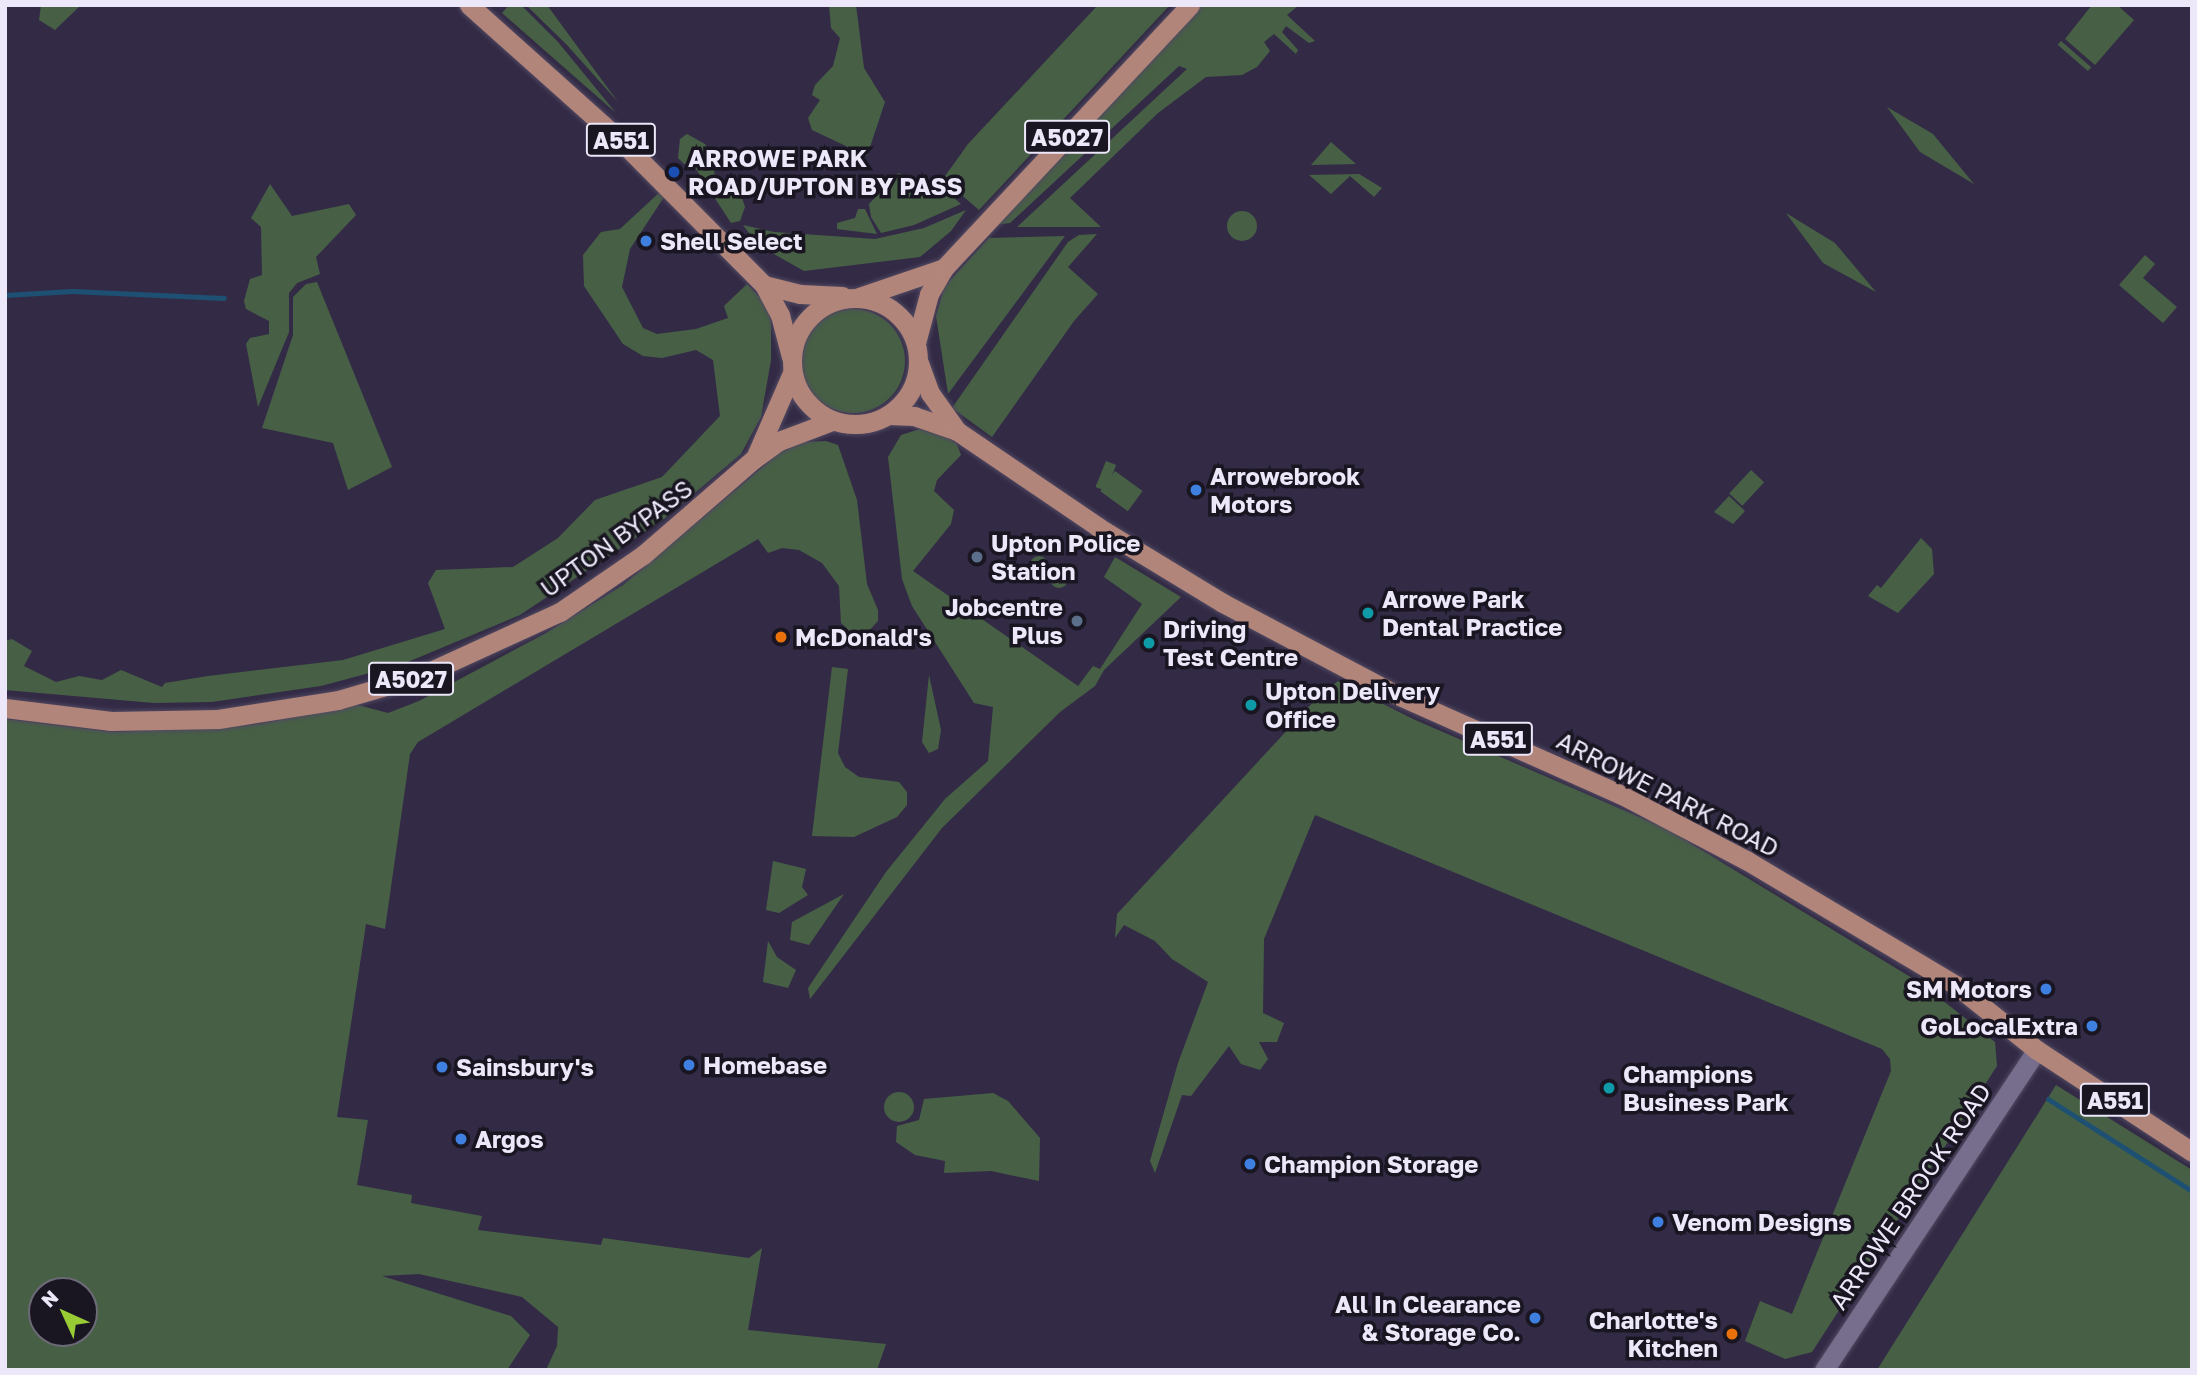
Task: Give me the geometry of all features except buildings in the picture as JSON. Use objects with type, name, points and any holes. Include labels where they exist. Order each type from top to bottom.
[{"type":"main road","name":"A551","points":[[469,5],[622,142],[764,285]]},
{"type":"main road","name":"A5027","points":[[917,352],[929,294],[944,268],[1190,5]]},
{"type":"main road","name":"A5027","points":[[856,297],[944,268]]},
{"type":"main road","points":[[764,285],[800,294],[856,297],[894,311],[917,352],[904,401],[888,415],[868,424],[832,421],[806,402],[792,365],[780,315],[764,285]]},
{"type":"main road","points":[[792,365],[795,339],[811,316],[834,301],[856,297]]},
{"type":"main road","name":"ARROWE PARK ROAD","points":[[917,352],[930,393],[957,431]]},
{"type":"main road","name":"UPTON BYPASS","points":[[754,459],[792,365]]},
{"type":"main road","name":"ARROWE PARK ROAD","points":[[888,415],[914,416],[957,431],[1098,527],[1223,603],[1395,694],[1622,795],[1834,910],[1957,986],[2037,1050],[2192,1152]]},
{"type":"main road","name":"UPTON BYPASS","points":[[5,708],[111,721],[218,719],[338,700],[420,677],[492,646],[581,599],[652,548],[754,459],[790,436],[832,421]]},
{"type":"street","name":"ARROWE BROOK ROAD","points":[[1824,1370],[2037,1050]]},
{"type":"green space","points":[[41,5],[81,5],[55,30],[39,20]]},
{"type":"green space","points":[[509,5],[521,5],[558,42],[616,113],[502,13]]},
{"type":"green space","points":[[526,5],[547,5],[618,102],[567,45]]},
{"type":"green space","points":[[829,5],[856,5],[864,68],[885,102],[867,156],[812,130],[808,118],[820,100],[812,95],[815,85],[833,66],[840,38],[831,28]]},
{"type":"green space","points":[[1098,5],[1170,5],[979,210],[943,179],[968,144]]},
{"type":"green space","points":[[1200,5],[1299,5],[1287,15],[1315,41],[1309,43],[1286,26],[1282,32],[1298,50],[1296,54],[1274,34],[1264,42],[1270,51],[1257,67],[1242,75],[1206,77],[1158,113],[1070,198],[1101,227],[1017,227],[1187,69],[1179,66],[1010,223],[994,225]]},
{"type":"green space","points":[[2092,5],[2117,5],[2134,20],[2095,65],[2065,39]]},
{"type":"green space","points":[[2061,41],[2091,67],[2088,71],[2058,45]]},
{"type":"green space","points":[[1887,107],[1933,134],[1974,184],[1920,152]]},
{"type":"green space","points":[[687,134],[705,144],[716,165],[714,173],[742,198],[745,207],[740,221],[731,223],[692,163],[684,164],[678,158],[680,139]]},
{"type":"green space","points":[[1331,142],[1356,164],[1311,165]]},
{"type":"green space","points":[[898,173],[913,179],[923,195],[937,183],[961,204],[914,225],[881,233],[871,217],[869,204]]},
{"type":"green space","points":[[1359,174],[1382,188],[1374,197],[1350,176],[1331,194],[1309,175]]},
{"type":"green space","points":[[270,184],[292,216],[349,204],[356,215],[316,257],[320,274],[297,283],[289,293],[289,332],[258,407],[246,344],[250,338],[269,334],[269,321],[246,309],[244,301],[250,279],[262,275],[261,227],[251,218]]},
{"type":"green space","points":[[662,190],[666,194],[630,249],[622,287],[643,328],[657,334],[696,329],[728,318],[724,306],[747,284],[767,305],[771,322],[771,360],[761,417],[741,454],[664,519],[520,615],[403,664],[321,686],[212,702],[154,703],[5,690],[5,641],[12,639],[32,651],[24,666],[56,682],[79,676],[102,680],[121,670],[162,687],[165,683],[208,676],[343,660],[445,629],[428,583],[436,570],[513,567],[558,538],[595,500],[662,477],[720,416],[713,360],[696,350],[662,358],[643,356],[623,344],[584,286],[583,255],[601,232],[620,229]]},
{"type":"green space","points":[[858,209],[865,209],[877,234],[837,229],[837,223],[855,218]]},
{"type":"green space","points":[[966,210],[951,231],[920,257],[804,271],[758,245],[743,225],[774,232],[875,239],[924,228]]},
{"type":"green space","points":[[1242,211],[1253,215],[1257,226],[1253,237],[1242,241],[1231,237],[1227,226],[1231,215]]},
{"type":"green space","points":[[1786,213],[1835,243],[1876,292],[1823,263]]},
{"type":"green space","points":[[1097,234],[1068,267],[1098,294],[1074,321],[992,437],[952,408],[1068,242],[1079,235]]},
{"type":"green space","points":[[1065,236],[948,394],[936,316],[944,287],[989,238]]},
{"type":"green space","points":[[2145,255],[2155,264],[2143,278],[2177,307],[2163,323],[2119,285]]},
{"type":"green space","points":[[317,282],[392,467],[348,490],[333,443],[262,428],[293,335],[293,297],[306,284]]},
{"type":"green space","points":[[853,309],[873,313],[890,324],[901,341],[905,361],[901,381],[890,398],[873,409],[853,413],[833,409],[816,398],[805,381],[801,361],[805,341],[816,324],[833,313]]},
{"type":"green space","points":[[923,428],[941,431],[957,444],[961,455],[937,480],[934,491],[954,510],[951,524],[913,571],[1078,686],[1093,666],[1100,669],[1142,604],[1104,577],[1115,557],[1181,597],[1104,670],[1095,686],[1060,712],[942,828],[810,999],[808,988],[886,872],[945,799],[988,761],[993,707],[974,703],[912,606],[902,579],[888,457],[901,435]]},
{"type":"green space","points":[[826,441],[838,445],[857,500],[867,584],[878,610],[878,621],[854,647],[852,633],[841,623],[839,586],[822,563],[799,550],[782,548],[768,553],[758,539],[418,742],[410,754],[385,929],[366,924],[337,1117],[368,1120],[357,1185],[412,1195],[411,1203],[482,1216],[478,1230],[601,1245],[603,1238],[749,1258],[762,1248],[748,1330],[886,1344],[877,1370],[546,1370],[557,1346],[558,1327],[522,1297],[419,1274],[382,1276],[511,1316],[530,1335],[507,1370],[5,1370],[5,719],[114,732],[259,724],[358,705],[388,713],[419,701],[546,633],[623,585],[779,453],[804,442]]},
{"type":"green space","points":[[1106,461],[1116,465],[1106,491],[1096,487]]},
{"type":"green space","points":[[1751,470],[1764,482],[1742,506],[1729,493]]},
{"type":"green space","points":[[1115,471],[1143,491],[1128,511],[1100,491]]},
{"type":"green space","points":[[1729,496],[1745,511],[1733,524],[1714,512]]},
{"type":"green space","points":[[1921,538],[1932,549],[1934,574],[1898,613],[1868,596],[1877,585],[1881,588]]},
{"type":"green space","points":[[1039,556],[1045,559],[1048,565],[1045,571],[1039,574],[1033,571],[1030,565],[1033,559]]},
{"type":"green space","points":[[1055,570],[1063,570],[1068,579],[1066,586],[1055,588],[1050,583],[1050,575]]},
{"type":"green space","points":[[832,667],[848,669],[838,753],[845,767],[859,777],[899,782],[907,792],[907,805],[897,817],[854,837],[812,836]]},
{"type":"green space","points":[[929,675],[941,730],[938,749],[929,753],[922,742]]},
{"type":"green space","points":[[1338,681],[1413,719],[1667,829],[1922,984],[1995,1042],[1997,1066],[1812,1352],[1785,1359],[1745,1341],[1760,1301],[1792,1314],[1891,1071],[1890,1059],[1882,1049],[1315,815],[1264,939],[1263,1013],[1284,1023],[1277,1042],[1259,1042],[1268,1059],[1260,1070],[1241,1064],[1229,1046],[1191,1096],[1182,1095],[1155,1173],[1150,1161],[1178,1063],[1208,982],[1172,959],[1155,941],[1124,925],[1115,938],[1117,914],[1317,698]]},
{"type":"green space","points":[[773,861],[806,869],[802,887],[808,895],[779,913],[766,910]]},
{"type":"green space","points":[[844,894],[809,945],[790,940],[792,922]]},
{"type":"green space","points":[[768,941],[777,957],[796,970],[788,988],[763,982]]},
{"type":"green space","points":[[2056,1085],[2192,1170],[2192,1370],[1877,1370]]},
{"type":"green space","points":[[899,1092],[910,1096],[914,1107],[910,1118],[899,1122],[888,1118],[884,1107],[888,1096]]},
{"type":"green space","points":[[993,1093],[1008,1101],[1040,1138],[1039,1181],[991,1171],[944,1173],[945,1161],[915,1155],[896,1142],[897,1126],[919,1120],[924,1099]]},
{"type":"waterway","points":[[5,295],[72,291],[224,298]]},
{"type":"waterway","points":[[2048,1099],[2192,1191]]},
{"type":"place","name":"ARROWE PARK ROAD/UPTON BY PASS","points":[[674,172]]},
{"type":"place","name":"Shell Select","points":[[646,241]]},
{"type":"place","name":"Arrowebrook Motors","points":[[1196,490]]},
{"type":"place","name":"Upton Police Station","points":[[977,557]]},
{"type":"place","name":"Arrowe Park Dental Practice","points":[[1368,613]]},
{"type":"place","name":"Jobcentre Plus","points":[[1077,621]]},
{"type":"place","name":"McDonald's","points":[[781,637]]},
{"type":"place","name":"Driving Test Centre","points":[[1149,643]]},
{"type":"place","name":"Upton Delivery Office","points":[[1251,705]]},
{"type":"place","name":"SM Motors","points":[[2046,989]]},
{"type":"place","name":"GoLocalExtra","points":[[2092,1026]]},
{"type":"place","name":"Homebase","points":[[689,1065]]},
{"type":"place","name":"Sainsbury's","points":[[442,1067]]},
{"type":"place","name":"Champions Business Park","points":[[1609,1088]]},
{"type":"place","name":"Argos","points":[[461,1139]]},
{"type":"place","name":"Champion Storage","points":[[1250,1164]]},
{"type":"place","name":"Venom Designs","points":[[1658,1222]]},
{"type":"place","name":"All In Clearance & Storage Co.","points":[[1535,1318]]},
{"type":"place","name":"Charlotte's Kitchen","points":[[1732,1334]]}]
